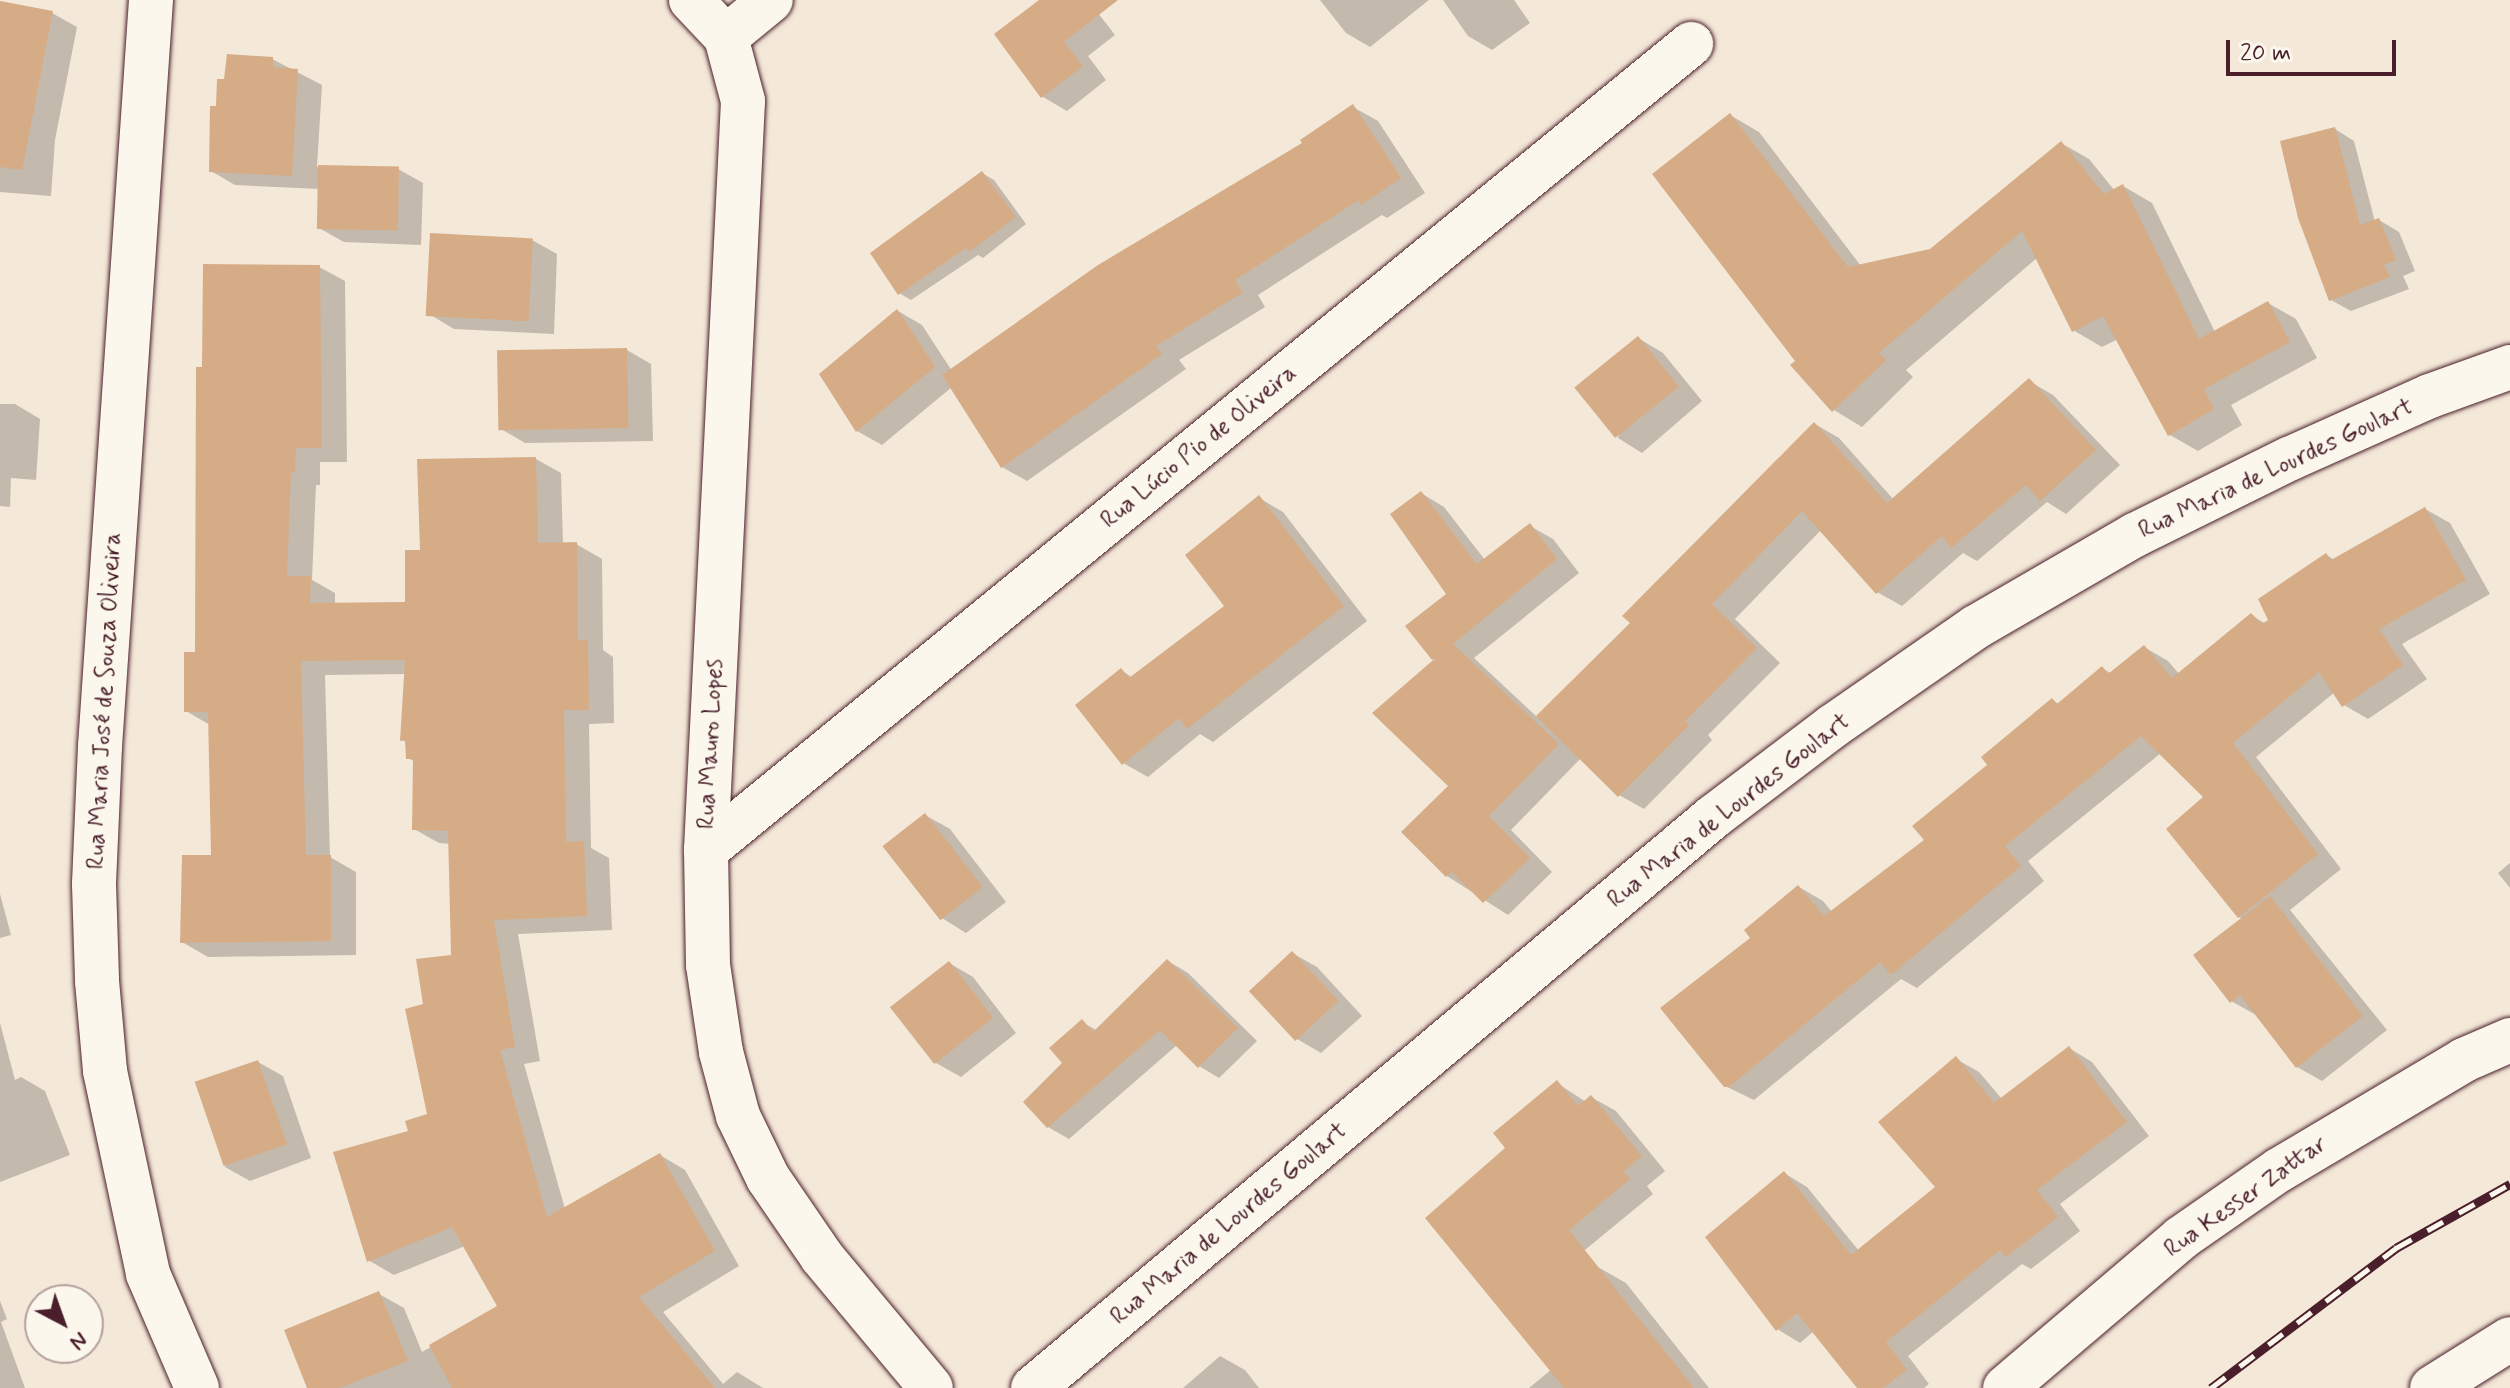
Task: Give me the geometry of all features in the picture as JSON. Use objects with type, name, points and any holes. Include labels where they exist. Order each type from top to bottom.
[{"type":"street","name":"Rua Maria José de Souza Oliveira","points":[[151,0],[100,746],[94,884],[97,981],[105,1071],[148,1274],[197,1388]]},
{"type":"street","points":[[691,0],[726,37],[771,0]]},
{"type":"street","name":"Rua Mauro Lopes","points":[[726,37],[743,101],[706,850],[708,965],[721,1052],[738,1116],[768,1178],[822,1257],[931,1388]]},
{"type":"street","name":"Rua Lúcio Pio de Oliveira","points":[[706,850],[1691,44]]},
{"type":"street","name":"Rua Maria de Lourdes Goulart","points":[[1033,1388],[1713,817],[1976,627],[2135,535],[2303,453],[2430,396],[2510,367]]},
{"type":"street","name":"Rua Kesser Zattar","points":[[2005,1388],[2181,1238],[2279,1170],[2437,1075],[2510,1040]]},
{"type":"street","points":[[2432,1388],[2510,1339]]},
{"type":"building","points":[[1039,0],[1118,0],[1064,42],[1083,66],[1041,98],[994,34]]},
{"type":"building","points":[[0,1],[53,11],[22,170],[0,167]]},
{"type":"building","points":[[227,54],[273,57],[273,67],[298,69],[292,176],[209,172],[210,106],[216,106],[217,79],[224,79]]},
{"type":"building","points":[[1353,104],[1401,178],[1361,205],[1359,200],[1235,280],[1242,293],[1156,346],[1162,354],[1001,468],[942,375],[1098,265],[1302,143],[1300,140]]},
{"type":"building","points":[[1730,113],[1848,267],[1930,249],[2061,141],[2104,194],[2123,184],[2199,339],[2268,301],[2290,342],[2204,389],[2214,409],[2168,436],[2103,316],[2072,332],[2022,231],[1879,353],[1886,360],[1832,412],[1790,365],[1795,361],[1652,174]]},
{"type":"building","points":[[2335,127],[2360,225],[2379,218],[2396,260],[2384,265],[2390,277],[2329,301],[2298,218],[2280,141]]},
{"type":"building","points":[[318,165],[399,166],[398,230],[317,229]]},
{"type":"building","points":[[982,171],[1016,217],[969,252],[966,248],[898,295],[870,253]]},
{"type":"building","points":[[430,233],[533,238],[529,321],[426,316]]},
{"type":"building","points":[[203,264],[320,265],[322,448],[296,448],[295,472],[291,472],[287,576],[311,576],[310,603],[405,602],[405,550],[420,550],[417,459],[536,457],[538,543],[577,542],[578,640],[588,640],[589,710],[564,710],[566,842],[584,841],[587,916],[494,920],[515,1047],[500,1050],[547,1217],[660,1153],[715,1251],[639,1297],[715,1388],[452,1388],[429,1345],[497,1306],[452,1227],[367,1262],[333,1152],[408,1131],[405,1121],[427,1114],[405,1009],[423,1004],[416,959],[451,955],[448,831],[412,830],[413,759],[406,759],[405,740],[400,741],[405,660],[301,661],[306,855],[331,855],[331,941],[180,943],[182,855],[211,855],[208,712],[184,712],[184,652],[195,652],[196,367],[202,367]]},
{"type":"building","points":[[897,309],[935,367],[856,432],[819,374]]},
{"type":"building","points":[[1638,336],[1679,387],[1615,438],[1574,388]]},
{"type":"building","points":[[627,348],[628,428],[498,430],[497,350]]},
{"type":"building","points":[[2029,378],[2096,450],[2040,501],[2026,485],[1951,548],[1942,536],[1876,594],[1802,511],[1712,604],[1757,648],[1685,721],[1689,725],[1618,797],[1536,716],[1630,623],[1622,616],[1814,422],[1887,503]]},
{"type":"building","points":[[1421,491],[1477,564],[1530,523],[1557,559],[1453,644],[1559,744],[1489,816],[1530,858],[1483,903],[1452,872],[1446,877],[1401,832],[1448,786],[1372,713],[1439,655],[1432,660],[1405,626],[1446,594],[1390,514]]},
{"type":"building","points":[[1259,495],[1344,606],[1187,729],[1179,718],[1122,765],[1075,705],[1121,668],[1129,678],[1224,606],[1185,555]]},
{"type":"building","points":[[2425,507],[2466,580],[2379,629],[2403,665],[2342,707],[2319,672],[2233,743],[2318,854],[2238,918],[2166,829],[2203,797],[2141,736],[2005,846],[2021,866],[1891,975],[1880,962],[1729,1087],[1724,1087],[1660,1008],[1750,938],[1744,930],[1798,885],[1824,916],[1924,840],[1912,826],[1987,765],[1981,757],[2052,698],[2057,704],[2102,666],[2108,674],[2144,645],[2172,678],[2251,613],[2262,624],[2268,620],[2258,599],[2326,553],[2331,560]]},
{"type":"building","points":[[925,813],[983,887],[940,920],[882,846]]},
{"type":"building","points":[[2270,896],[2363,1016],[2296,1068],[2240,995],[2230,1003],[2193,955]]},
{"type":"building","points":[[1292,951],[1338,1001],[1295,1041],[1249,991]]},
{"type":"building","points":[[1167,959],[1238,1028],[1198,1068],[1160,1030],[1047,1128],[1023,1102],[1062,1063],[1049,1048],[1082,1019],[1093,1032]]},
{"type":"building","points":[[949,961],[993,1018],[934,1064],[890,1007]]},
{"type":"building","points":[[2069,1046],[2127,1122],[2037,1190],[2058,1217],[2006,1257],[2000,1250],[1886,1342],[1907,1370],[1883,1388],[1857,1388],[1797,1313],[1776,1331],[1705,1237],[1784,1171],[1851,1255],[1935,1187],[1878,1122],[1956,1056],[1994,1103]]},
{"type":"building","points":[[258,1060],[287,1144],[224,1166],[195,1082]]},
{"type":"building","points":[[1557,1080],[1578,1106],[1591,1095],[1642,1156],[1624,1171],[1630,1179],[1569,1230],[1694,1388],[1564,1388],[1425,1218],[1505,1148],[1493,1133]]},
{"type":"building","points":[[379,1291],[408,1361],[339,1388],[307,1388],[284,1330]]},
{"type":"railway","points":[[2211,1388],[2396,1248],[2510,1184]]}]
